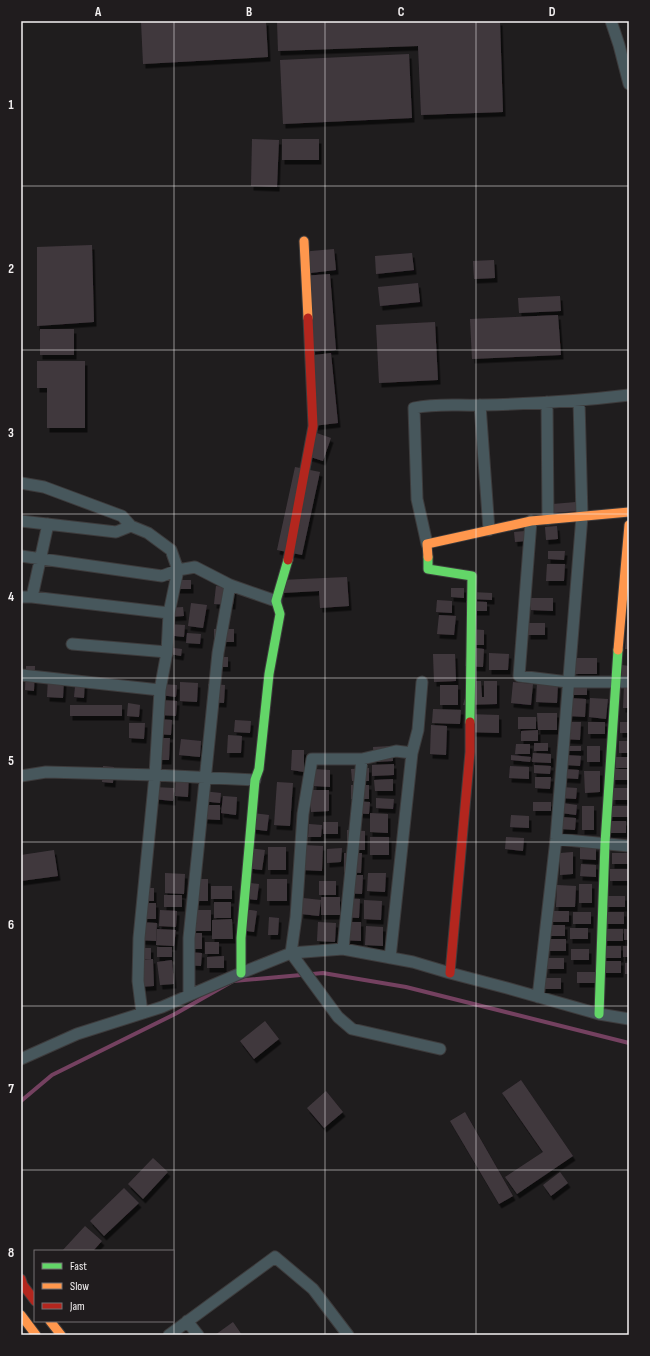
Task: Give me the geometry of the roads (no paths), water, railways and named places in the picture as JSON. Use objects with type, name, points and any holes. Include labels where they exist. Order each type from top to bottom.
[{"type":"street","points":[[611,21],[624,45],[629,84]]},
{"type":"street","points":[[241,972],[241,938],[255,780],[260,769],[269,674],[280,614],[276,601],[287,566],[313,426],[304,241]]},
{"type":"street","points":[[450,973],[470,752],[472,576],[428,569],[427,544],[417,499],[414,408],[430,404],[480,405],[579,401],[629,395]]},
{"type":"street","points":[[538,997],[556,839],[582,516],[579,401]]},
{"type":"street","points":[[547,402],[548,519]]},
{"type":"street","points":[[480,405],[489,530]]},
{"type":"street","points":[[21,483],[44,487],[122,516],[131,526],[148,533],[171,550],[178,570],[169,613],[167,652],[160,690],[155,775],[139,938],[138,981],[142,1013]]},
{"type":"street","points":[[427,544],[531,520],[629,512]]},
{"type":"street","points":[[531,520],[519,676],[568,682],[629,682]]},
{"type":"street","points":[[21,521],[116,532],[131,526]]},
{"type":"street","points":[[48,524],[41,558],[27,597],[169,613]]},
{"type":"street","points":[[599,1014],[605,843],[615,682],[629,525]]},
{"type":"street","points":[[21,556],[162,576],[178,570],[195,567],[230,585],[276,601]]},
{"type":"street","points":[[189,995],[189,938],[218,653],[230,585]]},
{"type":"street","points":[[72,644],[167,652]]},
{"type":"street","points":[[21,675],[160,690]]},
{"type":"street","points":[[390,958],[412,753],[418,730],[422,682]]},
{"type":"street","points":[[412,753],[396,751],[362,759],[312,759],[303,814],[296,917],[291,953],[338,1017],[352,1029],[440,1049]]},
{"type":"street","points":[[343,949],[362,759]]},
{"type":"street","points":[[21,776],[46,772],[255,780]]},
{"type":"street","points":[[556,839],[629,846]]},
{"type":"street","points":[[21,1058],[77,1034],[162,1007],[241,972],[291,953],[343,949],[413,962],[599,1014],[629,1020]]},
{"type":"street","points":[[169,1335],[275,1256],[313,1289],[348,1335]]},
{"type":"street","points":[[21,1279],[23,1285],[34,1300]]},
{"type":"street","points":[[21,1315],[36,1335]]},
{"type":"street","points":[[187,1321],[198,1335]]},
{"type":"street","points":[[51,1322],[60,1335]]},
{"type":"waterway","points":[[21,1101],[52,1075],[175,1014],[233,981],[323,973],[406,987],[629,1043]]}]
